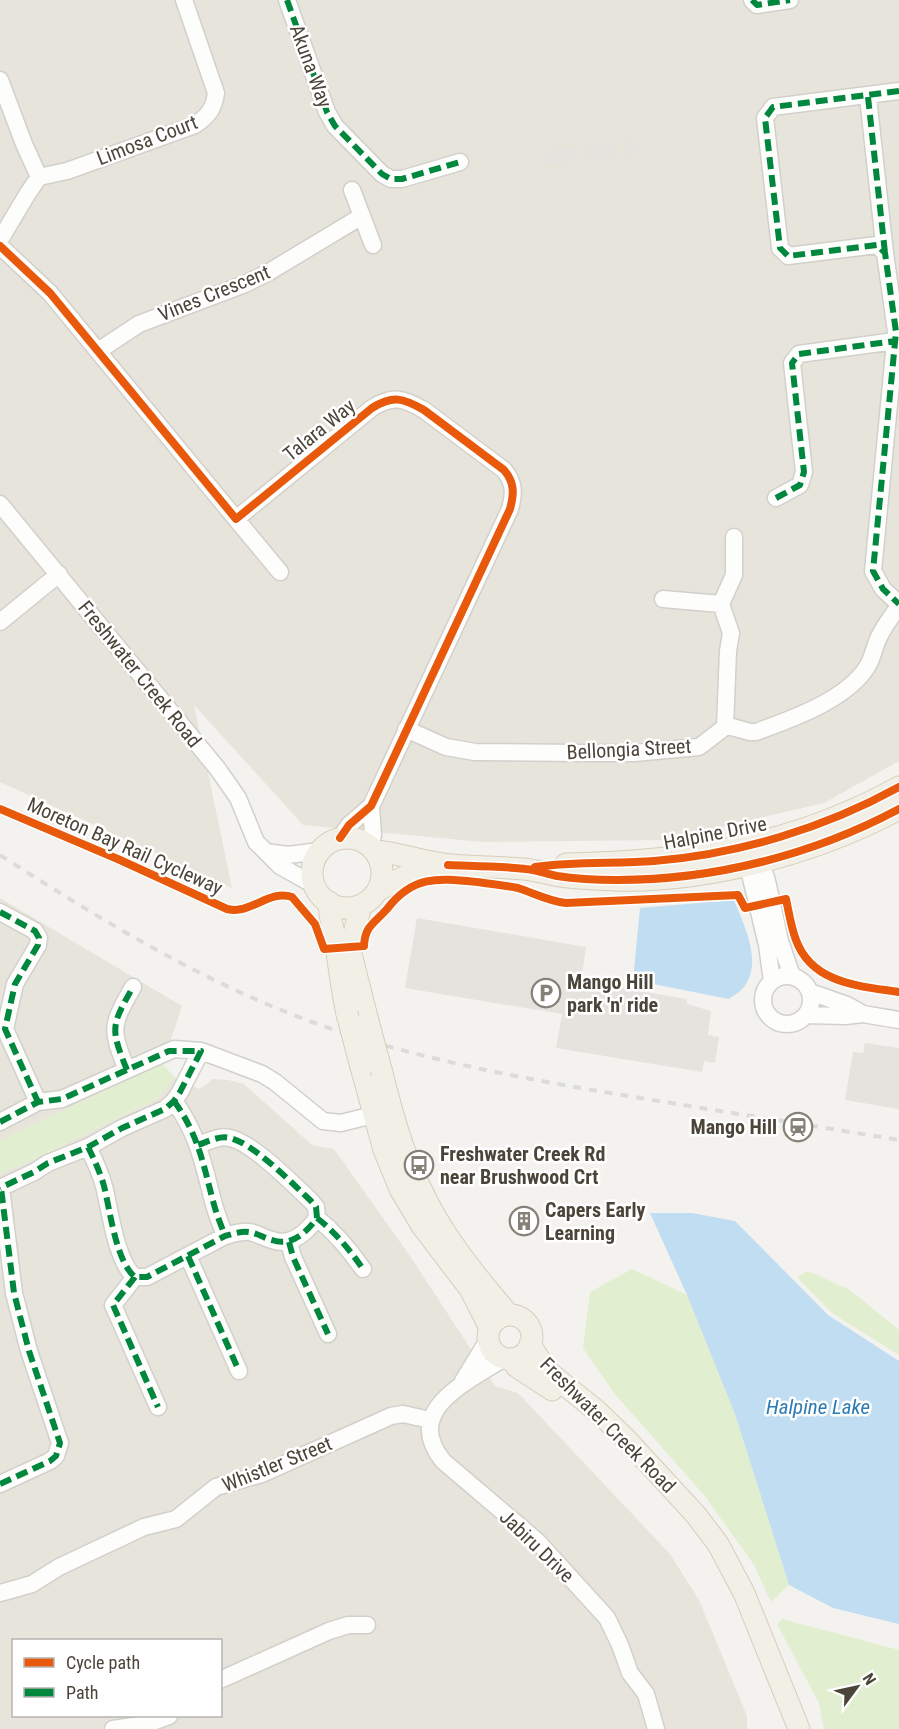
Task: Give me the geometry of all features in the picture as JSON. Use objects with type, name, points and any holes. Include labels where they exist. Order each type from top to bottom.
[{"type":"main road","name":"Halpine Drive","points":[[752,854],[899,787]]},
{"type":"main road","name":"Halpine Drive","points":[[372,849],[448,865],[526,869],[559,876],[616,880],[663,878],[752,854],[835,838],[899,809]]},
{"type":"main road","points":[[340,838],[361,840],[372,849],[382,870],[378,890],[361,905],[350,908],[329,903],[320,895],[314,885],[312,873],[314,861],[320,851],[325,845],[340,838]]},
{"type":"main road","name":"Halpine Drive","points":[[378,890],[420,871],[448,865]]},
{"type":"main road","points":[[329,903],[328,917],[336,943],[341,987],[361,1067],[430,1208],[457,1251],[508,1315]]},
{"type":"main road","points":[[361,905],[350,950],[382,1074],[384,1150],[400,1190],[422,1226],[470,1289],[494,1352],[508,1359],[523,1354],[530,1344],[531,1334],[526,1323],[520,1318],[508,1315],[497,1319],[489,1334]]},
{"type":"main road","name":"Freshwater Creek Road","points":[[530,1344],[546,1370],[597,1411],[627,1440],[696,1515],[717,1544],[744,1593],[799,1729]]},
{"type":"main road","name":"Freshwater Creek Road","points":[[508,1359],[539,1379],[604,1433],[695,1532],[716,1562],[730,1589],[788,1729]]},
{"type":"street","name":"Limosa Court","points":[[39,177],[67,171],[195,125],[209,114],[213,108],[216,93],[184,0]]},
{"type":"street","name":"Akuna Way","points":[[287,0],[327,112],[335,126],[382,174],[391,179],[402,179],[460,162]]},
{"type":"street","points":[[752,0],[757,5],[790,0]]},
{"type":"street","points":[[0,80],[39,177],[0,240]]},
{"type":"street","points":[[885,253],[877,245],[788,256],[780,248],[765,118],[773,107],[899,92]]},
{"type":"street","points":[[734,537],[734,575],[721,604],[731,633],[728,651],[725,727],[756,732],[819,705],[846,690],[859,679],[868,666],[883,628],[899,605],[883,589],[873,571],[896,332],[868,97]]},
{"type":"street","points":[[352,190],[373,245]]},
{"type":"street","name":"Vines Crescent","points":[[98,351],[139,324],[245,284],[269,272],[362,216]]},
{"type":"street","points":[[0,246],[50,293],[280,572]]},
{"type":"street","points":[[776,498],[800,485],[804,472],[792,363],[799,354],[895,341]]},
{"type":"street","name":"Talara Way","points":[[236,519],[372,408],[391,399],[412,403],[424,410],[504,470],[510,477],[513,487],[510,509],[371,806],[349,825],[340,838]]},
{"type":"street","name":"Freshwater Creek Road","points":[[0,504],[218,768],[238,798],[253,837],[280,866],[314,885]]},
{"type":"street","points":[[0,622],[59,574]]},
{"type":"street","points":[[663,599],[721,604]]},
{"type":"street","name":"Bellongia Street","points":[[406,729],[446,747],[475,752],[608,753],[655,752],[699,747],[725,727]]},
{"type":"street","name":"Talara Way","points":[[371,806],[372,849]]},
{"type":"street","points":[[266,852],[288,855],[320,851]]},
{"type":"street","points":[[752,854],[772,902],[780,941],[792,976]]},
{"type":"street","points":[[752,854],[772,981]]},
{"type":"street","points":[[0,912],[35,931],[39,938],[38,945],[15,984],[5,1029],[38,1102]]},
{"type":"street","points":[[810,992],[810,1008],[806,1016],[794,1024],[779,1023],[767,1014],[763,999],[764,992],[772,981],[779,977],[792,976],[800,980],[810,992],[847,1005],[863,1014]]},
{"type":"street","points":[[127,1070],[117,1044],[114,1028],[118,1014],[133,987]]},
{"type":"street","points":[[806,1016],[863,1014],[899,1020]]},
{"type":"street","points":[[0,1122],[38,1102],[62,1099],[169,1051],[201,1051],[262,1074],[323,1121],[341,1123],[383,1113]]},
{"type":"street","points":[[0,1484],[50,1461],[56,1456],[60,1443],[32,1360],[14,1293],[0,1188],[157,1113],[174,1101],[201,1051]]},
{"type":"street","points":[[174,1101],[190,1124],[198,1145],[213,1202],[225,1236]]},
{"type":"street","points":[[135,1277],[147,1277],[225,1236],[238,1232],[249,1232],[282,1243],[290,1242],[299,1237],[316,1218],[316,1208],[311,1201],[259,1155],[239,1142],[229,1137],[198,1145]]},
{"type":"street","points":[[88,1147],[104,1185],[113,1226],[126,1266],[135,1277]]},
{"type":"street","points":[[316,1218],[331,1229],[345,1244],[363,1269]]},
{"type":"street","points":[[290,1242],[294,1257],[328,1334]]},
{"type":"street","points":[[188,1256],[239,1371]]},
{"type":"street","points":[[135,1277],[113,1305],[158,1407]]},
{"type":"street","points":[[463,1382],[489,1334]]},
{"type":"street","points":[[430,1420],[441,1402],[463,1382],[508,1359]]},
{"type":"street","name":"Whistler Street","points":[[0,1593],[32,1584],[59,1567],[144,1527],[176,1519],[216,1487],[262,1474],[391,1416],[403,1414],[430,1420]]},
{"type":"street","name":"Jabiru Drive","points":[[430,1420],[430,1438],[443,1461],[537,1541],[607,1618],[621,1645],[630,1673],[646,1695],[656,1729]]},
{"type":"street","points":[[222,1679],[328,1631],[348,1625],[367,1625]]},
{"type":"street","points":[[113,1729],[147,1724],[166,1717]]},
{"type":"shaded area","points":[[0,0],[899,0],[899,761],[824,803],[664,840],[482,842],[303,825],[194,705],[232,888],[0,782]]},
{"type":"shaded area","points":[[634,141],[636,153],[625,155],[623,142]]},
{"type":"shaded area","points":[[615,144],[616,156],[583,160],[582,148]]},
{"type":"shaded area","points":[[575,148],[577,161],[545,164],[541,152]]},
{"type":"shaded area","points":[[0,898],[182,1006],[163,1064],[0,1140]]},
{"type":"shaded area","name":"Mango Hill park 'n' ride","points":[[417,918],[586,947],[581,981],[687,999],[687,1004],[711,1011],[708,1035],[719,1037],[715,1063],[704,1061],[702,1072],[556,1048],[562,1014],[405,988]]},
{"type":"shaded area","points":[[865,1043],[899,1048],[899,1109],[845,1100],[853,1052],[863,1053]]},
{"type":"shaded area","points":[[175,1078],[200,1089],[213,1079],[244,1084],[312,1145],[334,1149],[410,1256],[495,1386],[518,1393],[670,1554],[699,1600],[747,1716],[747,1729],[0,1729],[0,1173],[27,1163],[157,1099]]},
{"type":"green space","points":[[163,1064],[175,1078],[157,1099],[27,1163],[0,1173],[0,1140]]},
{"type":"green space","points":[[632,1269],[687,1295],[735,1414],[789,1585],[771,1602],[754,1565],[704,1495],[614,1393],[583,1348],[590,1292]]},
{"type":"green space","points":[[808,1271],[850,1290],[899,1330],[899,1355],[832,1313],[797,1277]]},
{"type":"green space","points":[[782,1619],[899,1650],[899,1729],[824,1729],[819,1703],[777,1624]]},
{"type":"water","points":[[734,900],[747,932],[752,955],[749,977],[739,992],[729,999],[633,980],[640,908]]},
{"type":"water","name":"Halpine Lake","points":[[650,1213],[692,1213],[735,1221],[828,1315],[899,1361],[899,1624],[833,1608],[789,1585],[735,1414],[687,1295]]},
{"type":"railway","points":[[0,855],[113,925],[190,968],[271,1006],[349,1034],[422,1055],[534,1080],[899,1140]]},
{"type":"marked path","points":[[287,0],[327,112],[335,126],[382,174],[391,179],[402,179],[460,162]]},
{"type":"marked path","points":[[752,0],[757,5],[790,0]]},
{"type":"marked path","points":[[899,91],[773,107],[765,118],[780,248],[788,256],[877,245],[885,253],[896,332],[873,571],[883,589],[899,604]]},
{"type":"marked path","points":[[868,97],[885,253]]},
{"type":"marked path","points":[[776,498],[800,485],[804,472],[792,363],[799,354],[895,341]]},
{"type":"marked path","points":[[0,912],[35,931],[39,938],[38,945],[15,984],[5,1029],[38,1102]]},
{"type":"marked path","points":[[127,1070],[118,1045],[115,1027],[120,1011],[133,987]]},
{"type":"marked path","points":[[0,1122],[38,1102],[62,1099],[169,1051],[201,1051],[180,1092],[165,1109],[122,1128],[88,1147],[48,1163],[0,1188]]},
{"type":"marked path","points":[[174,1101],[194,1137],[225,1236]]},
{"type":"marked path","points":[[88,1147],[104,1186],[118,1248],[128,1270],[135,1277],[147,1277],[225,1236],[237,1233],[252,1233],[286,1242],[298,1237],[317,1218],[316,1207],[311,1201],[272,1165],[239,1141],[222,1137],[198,1145]]},
{"type":"marked path","points":[[0,1484],[50,1461],[56,1456],[60,1443],[29,1351],[14,1293],[1,1188]]},
{"type":"marked path","points":[[317,1218],[342,1242],[363,1269]]},
{"type":"marked path","points":[[289,1242],[293,1257],[328,1334]]},
{"type":"marked path","points":[[188,1256],[239,1371]]},
{"type":"marked path","points":[[135,1277],[113,1305],[158,1407]]},
{"type":"cycle path","points":[[0,246],[50,293],[236,519],[372,408],[392,400],[404,401],[424,410],[508,475],[513,489],[510,509],[371,806],[349,825],[340,838]]},
{"type":"cycle path","points":[[535,867],[654,861],[718,852],[781,837],[811,827],[871,802],[899,787]]},
{"type":"cycle path","name":"Moreton Bay Rail Cycleway","points":[[0,809],[227,909],[244,909],[276,896],[292,897],[315,924],[324,949],[364,946],[366,933],[371,925],[397,898],[417,884],[427,881],[450,880],[508,886],[566,903],[738,895],[745,908],[786,899],[794,935],[803,955],[825,974],[853,985],[899,992]]},
{"type":"cycle path","points":[[448,865],[517,868],[557,876],[595,880],[653,879],[690,875],[726,870],[798,852],[832,840],[899,809]]},
{"type":"place","name":"Mango Hill park 'n' ride","points":[[546,993]]},
{"type":"place","name":"Mango Hill","points":[[798,1127]]},
{"type":"place","name":"Freshwater Creek Rd near Brushwood Crt","points":[[419,1165]]},
{"type":"place","name":"Capers Early Learning","points":[[524,1221]]}]
